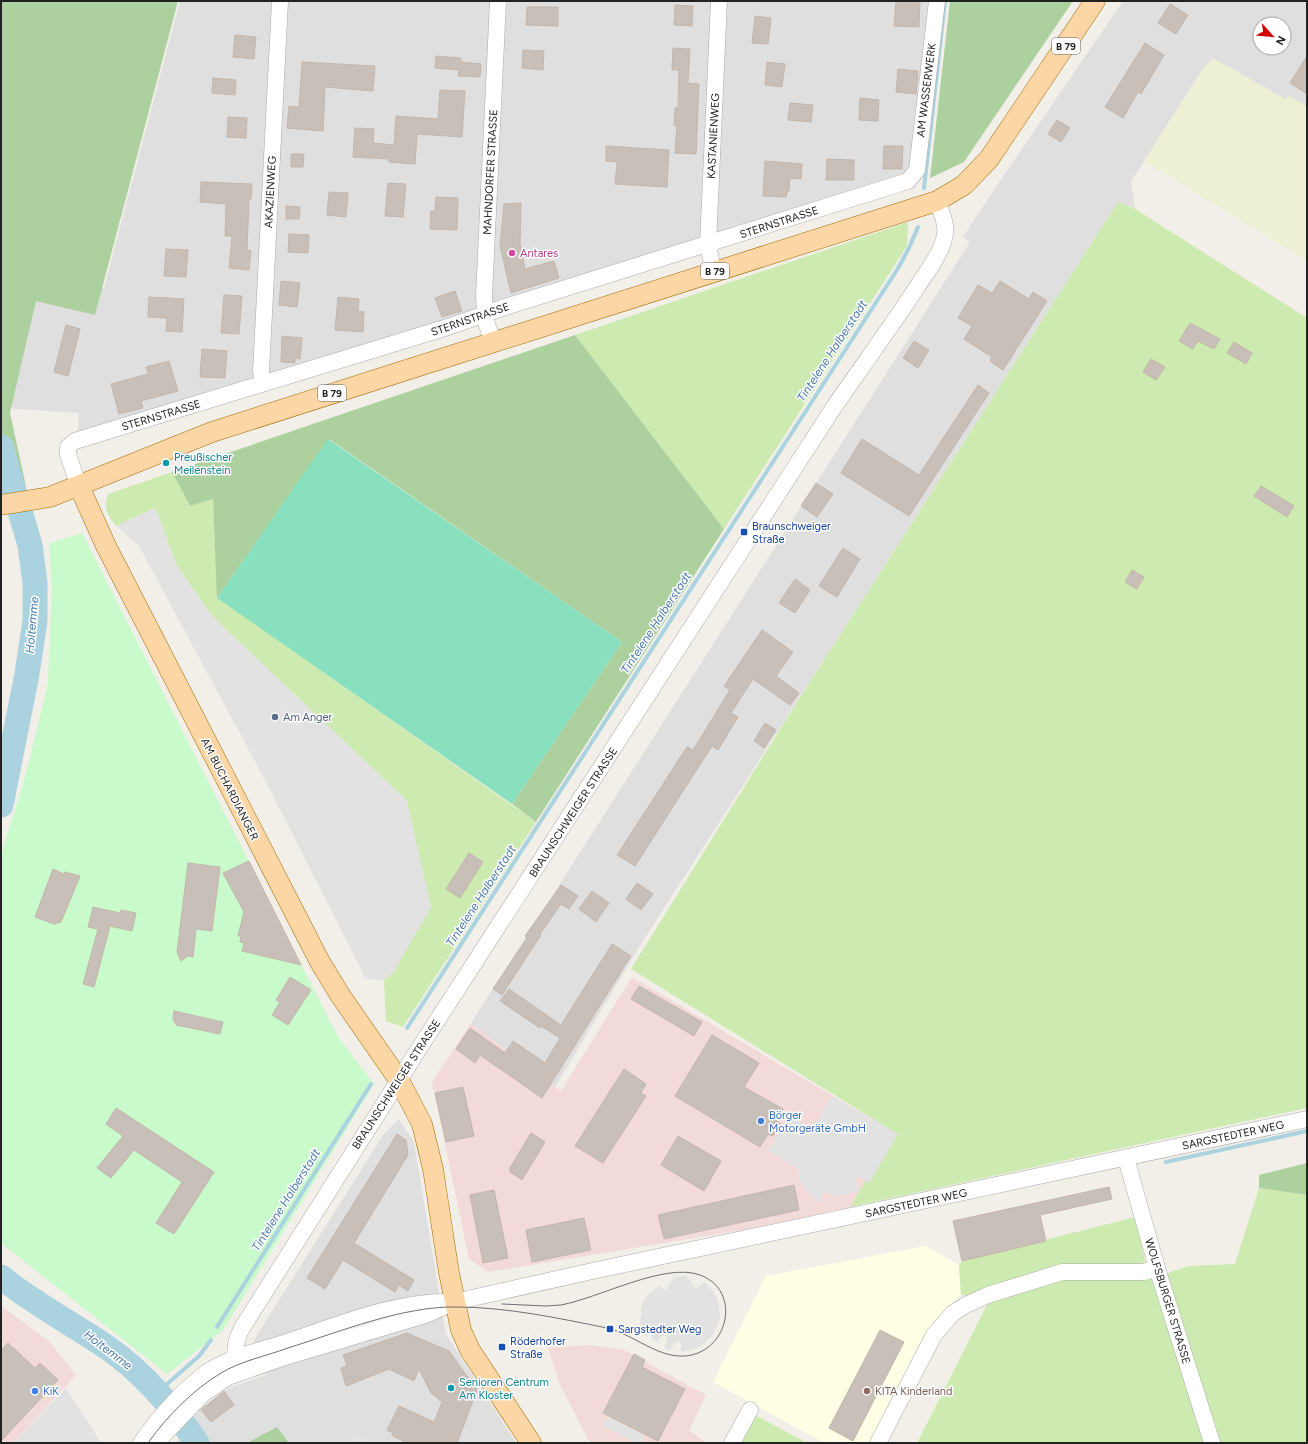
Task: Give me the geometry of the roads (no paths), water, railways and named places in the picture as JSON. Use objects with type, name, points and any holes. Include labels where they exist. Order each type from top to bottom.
[{"type":"main road","name":"B 79","points":[[1,505],[43,498],[79,486],[212,432],[713,271],[937,202],[964,185],[989,159],[1095,1]]},
{"type":"main road","name":"AM BUCHARDIANGER","points":[[79,486],[110,553],[320,962],[399,1080]]},
{"type":"main road","points":[[399,1080],[414,1105],[426,1134],[454,1302],[461,1330],[470,1350],[529,1442]]},
{"type":"street","name":"AKAZIENWEG","points":[[263,384],[261,364],[280,1]]},
{"type":"street","name":"MAHNDORFER STRASSE","points":[[493,342],[485,313],[498,1]]},
{"type":"street","name":"KASTANIENWEG","points":[[713,271],[708,244],[719,1]]},
{"type":"street","name":"AM WASSERWERK","points":[[912,178],[917,170],[937,1]]},
{"type":"street","name":"STERNSTRASSE","points":[[79,486],[68,455],[68,447],[75,442],[448,327],[485,313],[908,181],[912,178]]},
{"type":"street","name":"BRAUNSCHWEIGER STRASSE","points":[[238,1365],[236,1340],[242,1328],[399,1080],[834,407],[872,350],[896,320],[927,272],[944,239],[944,218],[937,202]]},
{"type":"street","name":"SARGSTEDTER WEG","points":[[454,1302],[597,1270],[1307,1119]]},
{"type":"street","name":"WOLFSBURGER STRASSE","points":[[1126,1158],[1157,1268],[1212,1443]]},
{"type":"street","points":[[878,1443],[934,1335],[943,1323],[966,1305],[988,1295],[1062,1272],[1144,1272],[1157,1268]]},
{"type":"street","points":[[141,1443],[159,1433],[187,1400],[197,1381],[212,1369],[238,1365],[403,1306],[433,1301],[454,1302]]},
{"type":"street","points":[[732,1443],[750,1410]]},
{"type":"waterway","name":"Tintelene Halberstadt","points":[[924,188],[945,1]]},
{"type":"waterway","name":"Tintelene Halberstadt","points":[[407,1028],[897,270],[918,227]]},
{"type":"waterway","name":"Holtemme","points":[[1,447],[30,545],[35,583],[35,621],[27,674],[1,805]]},
{"type":"waterway","name":"Tintelene Halberstadt","points":[[217,1327],[371,1084]]},
{"type":"waterway","points":[[1166,1162],[1307,1131]]},
{"type":"waterway","name":"Holtemme","points":[[1,1277],[40,1305],[95,1339],[133,1368],[157,1391],[178,1416],[197,1443]]},
{"type":"waterway","name":"Tintelene Halberstadt","points":[[158,1392],[199,1356],[211,1340]]},
{"type":"tram line","points":[[148,1443],[163,1423],[181,1404],[200,1387],[221,1373],[254,1359],[393,1315],[436,1308],[456,1307],[475,1307],[513,1311],[607,1328],[663,1353],[674,1356],[686,1356],[698,1353],[709,1346],[718,1337],[726,1314],[725,1302],[720,1291],[712,1282],[700,1275],[686,1272],[669,1273],[632,1282],[561,1305],[546,1306],[502,1304]]},
{"type":"place","name":"Antares","points":[[512,253]]},
{"type":"place","name":"Preußischer Meilenstein","points":[[166,463]]},
{"type":"place","name":"Braunschweiger Straße","points":[[744,532]]},
{"type":"place","name":"Am Anger","points":[[275,717]]},
{"type":"place","name":"Börger Motorgeräte GmbH","points":[[761,1121]]},
{"type":"place","name":"Sargstedter Weg","points":[[610,1329]]},
{"type":"place","name":"Röderhofer Straße","points":[[502,1347]]},
{"type":"place","name":"Senioren Centrum Am Kloster","points":[[451,1388]]},
{"type":"place","name":"KiK","points":[[35,1391]]},
{"type":"place","name":"KITA Kinderland","points":[[867,1391]]}]
